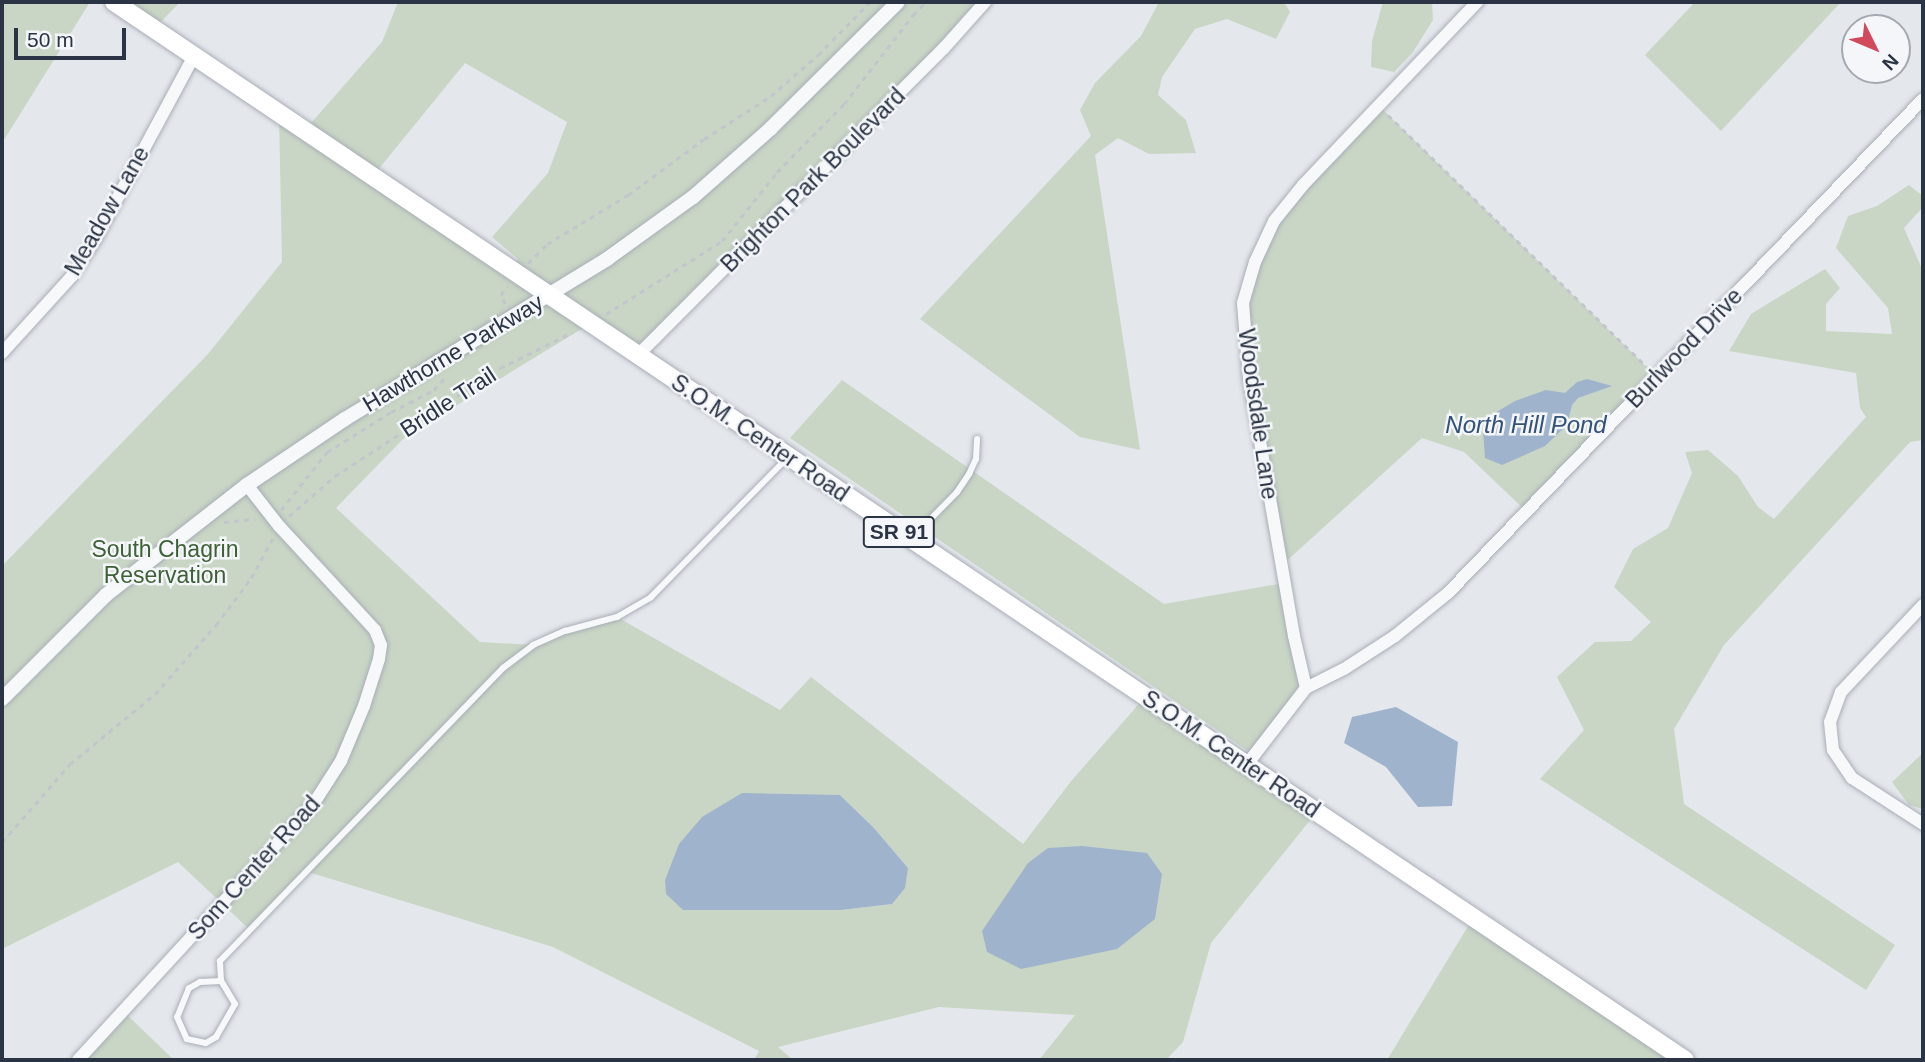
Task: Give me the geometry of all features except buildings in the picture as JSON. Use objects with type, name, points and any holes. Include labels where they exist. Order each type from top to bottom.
[{"type":"main road","name":"S.O.M. Center Road","points":[[114,2],[911,540],[1248,763],[1316,813],[1685,1060]]},
{"type":"street","name":"Hawthorne Parkway","points":[[2,699],[106,594],[247,485],[345,419],[607,259],[694,197],[770,130],[898,2]]},
{"type":"street","name":"Brighton Park Boulevard","points":[[638,355],[934,57],[985,2]]},
{"type":"street","name":"Woodsdale Lane","points":[[1306,688],[1293,636],[1249,379],[1243,303],[1255,262],[1273,221],[1303,185],[1477,2]]},
{"type":"street","name":"Meadow Lane","points":[[2,353],[72,276],[102,227],[194,56]]},
{"type":"street","name":"Burlwood Drive","points":[[1306,688],[1379,646],[1448,593],[1923,99]]},
{"type":"street","name":"Som Center Road","points":[[78,1060],[314,803],[341,761],[364,706],[381,645],[375,630],[279,526],[247,485]]},
{"type":"street","points":[[1923,605],[1841,692],[1830,722],[1833,750],[1853,778],[1923,824]]},
{"type":"street","points":[[1248,763],[1306,688]]},
{"type":"lane","points":[[911,540],[957,492],[970,474],[977,439]]},
{"type":"lane","points":[[221,981],[200,982],[189,988],[177,1017],[187,1039],[206,1043],[216,1037],[235,1004],[221,981],[220,961],[503,668],[533,645],[565,631],[617,617],[651,597],[788,457]]},
{"type":"path","points":[[524,268],[547,244],[628,195],[704,139],[771,96],[818,55],[870,2]]},
{"type":"path","name":"Bridle Trail","points":[[2,842],[70,764],[155,694],[199,645],[251,578],[279,526],[335,476],[500,368],[590,323],[722,241],[777,172],[844,104],[926,2]]},
{"type":"path","points":[[1378,105],[1657,377]]},
{"type":"path","points":[[505,304],[501,295],[508,286]]},
{"type":"green space","points":[[2,2],[90,2],[2,143]]},
{"type":"green space","points":[[114,2],[180,2],[154,29]]},
{"type":"green space","name":"South Chagrin Reservation","points":[[398,2],[985,2],[638,355],[592,324],[580,330],[406,436],[336,508],[480,642],[533,645],[565,631],[617,617],[780,710],[811,677],[1023,844],[1072,780],[1146,696],[1316,813],[1211,943],[1183,1042],[1166,1060],[1039,1060],[1075,1015],[939,1007],[778,1047],[793,1060],[754,1060],[759,1051],[553,947],[305,871],[249,929],[178,862],[2,949],[2,566],[208,354],[282,262],[279,113],[305,130],[382,42]],"holes":[[[465,63],[567,122],[548,173],[492,237],[518,259],[510,268],[373,176]],[[840,795],[874,828],[908,868],[891,904],[841,910],[683,910],[803,796]]]},
{"type":"green space","points":[[1159,2],[1284,2],[1290,12],[1276,39],[1227,19],[1195,29],[1162,77],[1158,95],[1186,120],[1196,153],[1149,154],[1118,138],[1095,155],[1140,450],[1080,437],[920,319],[1091,136],[1080,110],[1095,83],[1141,36]]},
{"type":"green space","points":[[1383,2],[1432,2],[1433,20],[1413,52],[1394,72],[1371,67],[1372,41]]},
{"type":"green space","points":[[1695,2],[1841,2],[1721,131],[1645,55]]},
{"type":"green space","points":[[1378,105],[1657,377],[1527,512],[1464,452],[1422,438],[1281,566],[1243,303],[1274,221]]},
{"type":"green space","points":[[1909,185],[1923,196],[1923,207],[1904,228],[1923,271],[1923,440],[1910,442],[1724,645],[1674,729],[1684,804],[1895,945],[1866,990],[1540,779],[1584,730],[1557,677],[1595,642],[1631,641],[1651,622],[1614,587],[1633,549],[1668,528],[1692,473],[1685,452],[1708,450],[1738,476],[1758,507],[1774,519],[1866,417],[1860,408],[1856,373],[1729,351],[1751,314],[1825,269],[1840,288],[1826,304],[1826,331],[1892,334],[1888,308],[1836,248],[1848,216],[1877,206]]},
{"type":"green space","points":[[842,380],[1164,604],[1284,583],[1306,688],[1254,755],[790,438]]},
{"type":"green space","points":[[1923,753],[1923,809],[1909,805],[1892,782]]},
{"type":"green space","points":[[1473,918],[1685,1060],[1387,1060]]},
{"type":"green space","points":[[124,1012],[174,1060],[78,1060]]},
{"type":"water","name":"North Hill Pond","points":[[1587,379],[1612,386],[1578,398],[1572,405],[1567,425],[1545,446],[1502,465],[1485,458],[1483,431],[1488,417],[1515,401],[1546,390],[1565,393],[1577,382]]},
{"type":"water","points":[[1396,707],[1458,742],[1452,806],[1418,807],[1386,767],[1344,743],[1352,717]]},
{"type":"water","points":[[742,793],[840,795],[874,828],[908,868],[905,888],[892,904],[841,910],[683,910],[666,894],[665,880],[679,844],[702,817]]},
{"type":"water","points":[[1082,846],[1147,853],[1162,874],[1155,919],[1117,949],[1021,969],[987,952],[982,931],[1028,863],[1048,848]]}]
